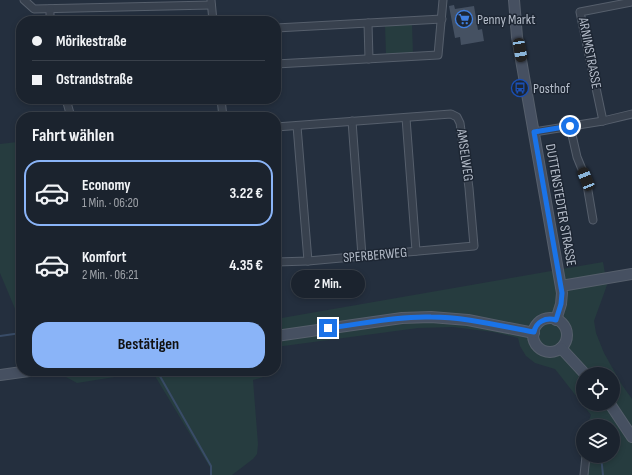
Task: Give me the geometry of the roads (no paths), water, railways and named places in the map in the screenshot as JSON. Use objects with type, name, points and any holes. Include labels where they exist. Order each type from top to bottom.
[{"type":"main road","name":"DUTTENSTEDTER STRASSE","points":[[514,0],[517,37],[561,286],[561,304],[556,320]]},
{"type":"main road","points":[[561,286],[632,274]]},
{"type":"main road","points":[[281,335],[402,318],[431,317],[468,320],[534,332]]},
{"type":"main road","points":[[549,319],[556,320],[562,324],[566,330],[566,342],[561,348],[552,352],[542,350],[535,343],[534,332],[536,326],[542,321],[549,319]]},
{"type":"main road","points":[[281,333],[287,334]]},
{"type":"main road","points":[[561,348],[579,367]]},
{"type":"main road","points":[[0,375],[16,373]]},
{"type":"main road","points":[[615,411],[632,437]]},
{"type":"street","points":[[24,0],[34,9],[211,3],[212,16]]},
{"type":"street","points":[[281,64],[438,55],[443,0]]},
{"type":"street","name":"ARNIMSTRASSE","points":[[604,120],[580,12],[632,2]]},
{"type":"street","points":[[50,9],[50,16]]},
{"type":"street","points":[[281,28],[442,19]]},
{"type":"street","points":[[368,23],[369,58]]},
{"type":"street","name":"AMSELWEG","points":[[281,127],[451,114],[457,117],[460,123],[469,188],[474,246]]},
{"type":"street","points":[[534,132],[632,114]]},
{"type":"street","points":[[406,118],[416,251]]},
{"type":"street","points":[[352,121],[362,256]]},
{"type":"street","points":[[297,126],[308,261]]},
{"type":"street","points":[[570,126],[577,157],[586,179],[593,220]]},
{"type":"street","name":"SPERBERWEG","points":[[281,262],[308,261],[474,246]]},
{"type":"street","points":[[584,475],[585,463]]},
{"type":"waterway","points":[[0,336],[16,334]]},
{"type":"waterway","points":[[160,376],[211,466],[211,475]]},
{"type":"waterway","points":[[602,463],[603,475]]},
{"type":"place","name":"Penny Markt","points":[[464,19]]},
{"type":"place","name":"Posthof","points":[[520,88]]}]
